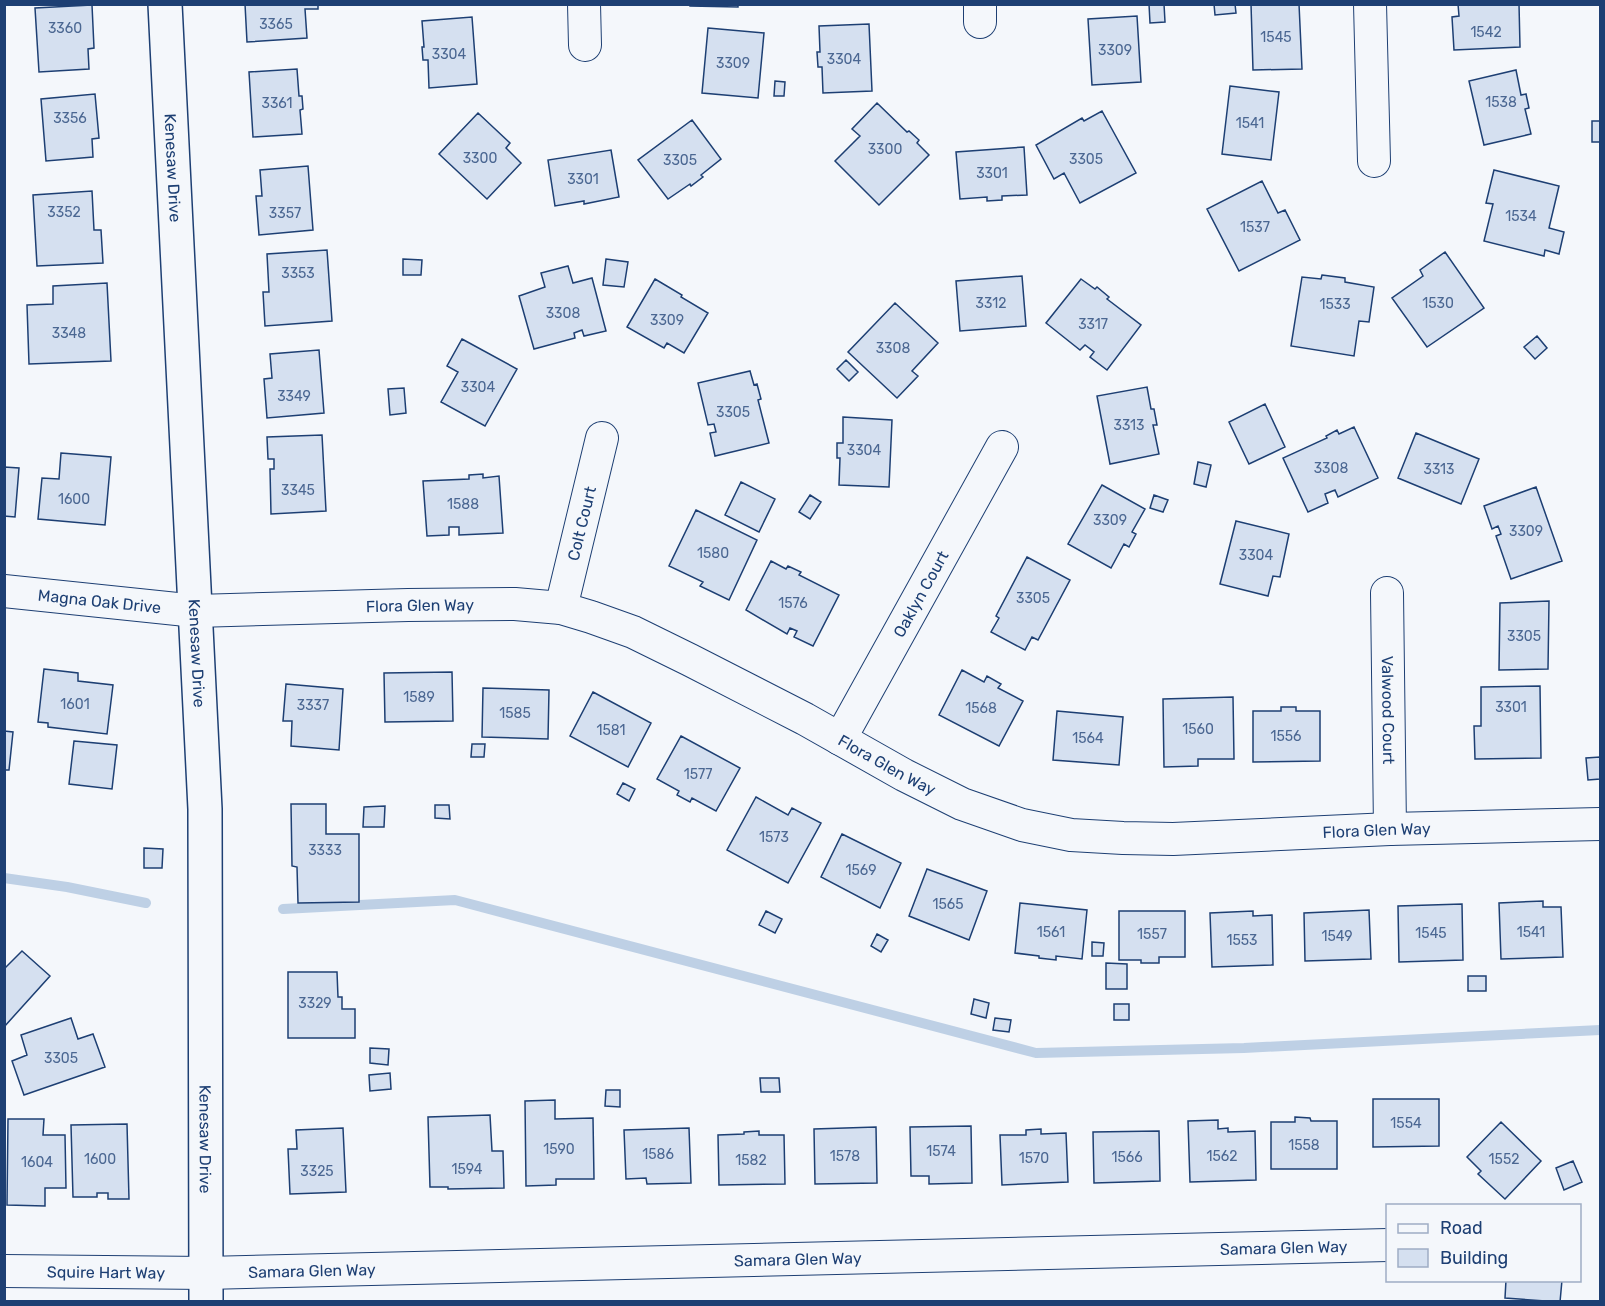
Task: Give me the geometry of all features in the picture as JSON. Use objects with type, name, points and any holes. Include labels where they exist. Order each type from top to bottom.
[{"type":"street","name":"Kenesaw Drive","points":[[165,4],[205,809],[206,1287]]},
{"type":"street","points":[[584,4],[585,45]]},
{"type":"street","points":[[1370,4],[1374,161]]},
{"type":"street","name":"Colt Court","points":[[561,608],[602,438]]},
{"type":"street","name":"Oaklyn Court","points":[[840,739],[1002,447]]},
{"type":"street","name":"Magna Oak Drive","points":[[4,591],[196,611]]},
{"type":"street","name":"Valwood Court","points":[[1387,593],[1390,828]]},
{"type":"street","name":"Flora Glen Way","points":[[196,611],[431,604],[514,604],[561,608],[633,633],[805,719],[904,776],[962,804],[1022,825],[1071,835],[1173,839],[1390,828],[1600,824]]},
{"type":"street","name":"Samara Glen Way","points":[[206,1287],[1386,1245]]},
{"type":"street","name":"Squire Hart Way","points":[[4,1271],[206,1287]]},
{"type":"building","points":[[245,4],[318,4],[318,9],[305,9],[307,38],[247,42]]},
{"type":"building","points":[[690,4],[738,4],[738,7],[690,6]]},
{"type":"building","points":[[1149,4],[1164,4],[1165,22],[1150,23]]},
{"type":"building","points":[[1214,4],[1235,4],[1236,13],[1215,15]]},
{"type":"building","points":[[1251,4],[1299,4],[1302,69],[1253,70]]},
{"type":"building","points":[[1458,4],[1519,4],[1520,47],[1454,50],[1452,17],[1459,16]]},
{"type":"building","points":[[92,5],[94,48],[88,49],[89,69],[39,72],[35,8]]},
{"type":"building","points":[[1137,16],[1141,82],[1092,85],[1088,19]]},
{"type":"building","points":[[472,17],[477,84],[429,88],[428,60],[423,60],[422,21]]},
{"type":"building","points":[[869,24],[872,91],[823,93],[822,67],[818,67],[817,52],[820,52],[819,26]]},
{"type":"building","points":[[708,28],[764,33],[758,98],[702,93]]},
{"type":"building","points":[[297,69],[299,96],[302,96],[303,109],[300,110],[302,134],[253,137],[249,72]]},
{"type":"building","points":[[1516,70],[1521,95],[1526,94],[1529,108],[1525,109],[1531,134],[1484,145],[1469,81]]},
{"type":"building","points":[[775,81],[785,82],[784,96],[774,96]]},
{"type":"building","points":[[1230,86],[1279,92],[1271,160],[1222,154]]},
{"type":"building","points":[[95,94],[99,138],[92,139],[93,157],[46,161],[41,99]]},
{"type":"building","points":[[877,103],[907,132],[909,131],[919,140],[917,143],[929,155],[879,205],[835,161],[860,136],[852,129]]},
{"type":"building","points":[[1102,111],[1136,173],[1080,203],[1064,173],[1054,179],[1036,145],[1082,118],[1084,121]]},
{"type":"building","points":[[478,113],[510,143],[506,148],[521,163],[487,199],[439,154]]},
{"type":"building","points":[[692,120],[721,159],[701,175],[703,177],[668,199],[638,160]]},
{"type":"building","points":[[1592,121],[1600,121],[1600,142],[1592,142]]},
{"type":"building","points":[[1024,147],[1027,195],[1002,196],[1002,200],[987,201],[987,197],[960,199],[956,152]]},
{"type":"building","points":[[611,150],[619,197],[584,204],[584,201],[555,206],[548,160]]},
{"type":"building","points":[[308,166],[313,230],[259,235],[256,196],[262,196],[260,170]]},
{"type":"building","points":[[1494,170],[1559,186],[1549,228],[1564,232],[1559,254],[1545,250],[1544,256],[1484,241],[1493,204],[1486,203]]},
{"type":"building","points":[[1262,181],[1278,213],[1285,210],[1300,240],[1239,271],[1207,209]]},
{"type":"building","points":[[92,191],[94,230],[101,230],[103,263],[37,266],[33,195]]},
{"type":"building","points":[[327,250],[332,321],[265,326],[263,292],[269,292],[267,254]]},
{"type":"building","points":[[1445,252],[1484,308],[1427,347],[1392,298],[1423,276],[1420,270]]},
{"type":"building","points":[[403,259],[422,260],[421,275],[403,275]]},
{"type":"building","points":[[606,259],[628,262],[624,287],[603,285]]},
{"type":"building","points":[[568,266],[573,283],[592,278],[606,331],[584,336],[582,330],[574,333],[575,338],[534,349],[519,296],[545,287],[541,273]]},
{"type":"building","points":[[1322,275],[1345,278],[1345,282],[1374,287],[1369,322],[1359,321],[1354,356],[1291,346],[1302,277],[1321,279]]},
{"type":"building","points":[[1022,276],[1026,326],[960,331],[956,281]]},
{"type":"building","points":[[655,279],[708,313],[684,353],[667,343],[664,348],[627,327]]},
{"type":"building","points":[[1081,279],[1095,289],[1097,287],[1109,297],[1107,299],[1141,325],[1107,370],[1090,357],[1094,352],[1085,345],[1080,350],[1046,323]]},
{"type":"building","points":[[107,283],[111,361],[29,364],[27,305],[53,304],[53,286]]},
{"type":"building","points":[[895,303],[938,343],[912,371],[918,376],[897,398],[848,352]]},
{"type":"building","points":[[1537,336],[1547,348],[1535,359],[1524,347]]},
{"type":"building","points":[[462,339],[517,369],[485,426],[441,402],[458,372],[447,366]]},
{"type":"building","points":[[319,350],[324,413],[267,418],[264,379],[272,378],[270,354]]},
{"type":"building","points":[[846,360],[858,372],[849,381],[837,369]]},
{"type":"building","points":[[750,371],[761,399],[758,400],[769,443],[715,456],[710,433],[716,432],[714,424],[708,425],[698,383]]},
{"type":"building","points":[[1147,387],[1157,425],[1153,425],[1159,454],[1110,464],[1097,396]]},
{"type":"building","points":[[404,388],[406,413],[390,415],[388,389]]},
{"type":"building","points":[[1265,404],[1285,447],[1249,464],[1229,422]]},
{"type":"building","points":[[843,417],[892,420],[889,487],[839,485],[840,458],[837,458],[837,443],[843,443]]},
{"type":"building","points":[[1354,427],[1378,478],[1338,497],[1335,490],[1325,494],[1328,503],[1308,512],[1283,458],[1327,438],[1326,436],[1337,430],[1339,434]]},
{"type":"building","points":[[1416,433],[1479,459],[1461,504],[1398,478]]},
{"type":"building","points":[[322,435],[326,511],[271,514],[270,469],[274,469],[274,459],[268,459],[267,437]]},
{"type":"building","points":[[61,453],[111,457],[105,525],[38,519],[42,478],[59,479]]},
{"type":"building","points":[[1198,462],[1211,465],[1206,487],[1194,484]]},
{"type":"building","points":[[4,467],[19,468],[15,517],[4,516]]},
{"type":"building","points":[[483,474],[483,478],[499,476],[503,533],[459,535],[459,527],[449,527],[449,535],[427,536],[423,481],[469,479],[469,475]]},
{"type":"building","points":[[741,482],[775,499],[759,532],[725,515]]},
{"type":"building","points":[[1102,485],[1145,509],[1132,532],[1136,534],[1129,547],[1124,544],[1111,568],[1068,544]]},
{"type":"building","points":[[1536,487],[1562,561],[1511,579],[1496,536],[1501,534],[1498,526],[1492,529],[1484,506]]},
{"type":"building","points":[[810,495],[821,502],[810,519],[799,512]]},
{"type":"building","points":[[1154,495],[1168,500],[1163,512],[1150,508]]},
{"type":"building","points":[[696,510],[757,540],[729,600],[700,586],[703,582],[669,566]]},
{"type":"building","points":[[1236,521],[1289,534],[1280,577],[1273,576],[1268,596],[1220,584]]},
{"type":"building","points":[[1027,557],[1070,580],[1038,640],[1032,637],[1025,650],[991,632],[999,618],[996,616]]},
{"type":"building","points":[[771,561],[786,569],[788,566],[801,572],[799,575],[839,595],[813,646],[794,637],[797,631],[790,628],[787,634],[746,610]]},
{"type":"building","points":[[1549,601],[1548,669],[1499,670],[1500,603]]},
{"type":"building","points":[[44,669],[78,673],[78,681],[113,685],[107,734],[48,727],[48,723],[38,722]]},
{"type":"building","points":[[962,670],[984,682],[987,676],[1001,684],[998,688],[1023,701],[999,746],[939,715]]},
{"type":"building","points":[[452,672],[453,721],[385,722],[384,673]]},
{"type":"building","points":[[286,684],[343,689],[339,750],[291,746],[292,721],[283,721]]},
{"type":"building","points":[[1540,686],[1541,758],[1475,759],[1474,726],[1481,726],[1481,687]]},
{"type":"building","points":[[483,688],[549,690],[548,739],[482,737]]},
{"type":"building","points":[[593,692],[651,723],[628,767],[570,736]]},
{"type":"building","points":[[1233,697],[1234,759],[1198,759],[1198,766],[1164,767],[1163,699]]},
{"type":"building","points":[[1281,707],[1296,707],[1296,711],[1320,711],[1320,761],[1253,762],[1253,711],[1281,711]]},
{"type":"building","points":[[1057,711],[1123,717],[1119,765],[1053,760]]},
{"type":"building","points":[[4,731],[13,732],[9,770],[4,770]]},
{"type":"building","points":[[681,736],[740,768],[716,811],[692,798],[690,802],[677,795],[679,791],[657,779]]},
{"type":"building","points":[[74,741],[117,745],[112,789],[69,784]]},
{"type":"building","points":[[472,744],[485,744],[484,757],[471,757]]},
{"type":"building","points":[[1600,757],[1600,779],[1588,780],[1586,758]]},
{"type":"building","points":[[623,783],[635,789],[629,801],[617,794]]},
{"type":"building","points":[[756,797],[788,815],[792,808],[821,823],[788,883],[727,850]]},
{"type":"building","points":[[291,804],[326,804],[326,834],[359,834],[359,902],[298,903],[297,867],[292,866]]},
{"type":"building","points":[[435,805],[449,805],[450,819],[435,818]]},
{"type":"building","points":[[385,806],[384,827],[363,827],[364,807]]},
{"type":"building","points":[[842,834],[901,863],[880,908],[821,877]]},
{"type":"building","points":[[144,848],[163,849],[162,868],[144,868]]},
{"type":"building","points":[[927,869],[987,891],[969,940],[909,916]]},
{"type":"building","points":[[1543,901],[1543,907],[1561,907],[1563,957],[1501,959],[1499,903]]},
{"type":"building","points":[[1020,903],[1087,910],[1082,959],[1056,956],[1056,960],[1015,953]]},
{"type":"building","points":[[1462,904],[1463,960],[1399,962],[1398,906]]},
{"type":"building","points":[[1369,910],[1371,959],[1305,961],[1304,913]]},
{"type":"building","points":[[766,911],[782,919],[775,933],[759,925]]},
{"type":"building","points":[[1119,911],[1185,911],[1185,957],[1159,957],[1159,963],[1119,960]]},
{"type":"building","points":[[1253,911],[1253,916],[1272,915],[1273,965],[1212,967],[1210,913]]},
{"type":"building","points":[[877,934],[888,940],[881,952],[871,946]]},
{"type":"building","points":[[1092,942],[1104,943],[1103,956],[1092,956]]},
{"type":"building","points":[[22,951],[50,976],[4,1027],[4,969]]},
{"type":"building","points":[[1106,963],[1127,964],[1127,989],[1106,989]]},
{"type":"building","points":[[288,972],[337,972],[338,997],[342,997],[342,1009],[355,1009],[355,1038],[288,1038]]},
{"type":"building","points":[[1468,976],[1486,976],[1486,991],[1468,991]]},
{"type":"building","points":[[974,999],[989,1003],[986,1018],[971,1014]]},
{"type":"building","points":[[1114,1004],[1129,1004],[1129,1020],[1114,1020]]},
{"type":"building","points":[[71,1018],[78,1039],[93,1034],[105,1067],[24,1095],[12,1061],[27,1055],[21,1035]]},
{"type":"building","points":[[995,1018],[1011,1020],[1009,1032],[993,1030]]},
{"type":"building","points":[[370,1048],[389,1049],[388,1065],[370,1063]]},
{"type":"building","points":[[390,1073],[391,1089],[370,1091],[369,1075]]},
{"type":"building","points":[[760,1078],[779,1078],[780,1092],[761,1092]]},
{"type":"building","points":[[606,1090],[620,1090],[620,1107],[605,1106]]},
{"type":"building","points":[[1373,1099],[1439,1099],[1439,1146],[1373,1147]]},
{"type":"building","points":[[555,1100],[555,1119],[593,1118],[594,1179],[556,1179],[556,1185],[526,1186],[525,1101]]},
{"type":"building","points":[[490,1115],[492,1151],[503,1151],[504,1188],[430,1187],[428,1117]]},
{"type":"building","points":[[1295,1117],[1310,1118],[1311,1121],[1337,1121],[1337,1169],[1271,1169],[1271,1122],[1295,1122]]},
{"type":"building","points":[[8,1119],[44,1119],[43,1135],[65,1135],[66,1188],[45,1188],[45,1206],[7,1205]]},
{"type":"building","points":[[1218,1120],[1218,1129],[1228,1128],[1228,1132],[1255,1131],[1256,1180],[1190,1182],[1188,1121]]},
{"type":"building","points":[[1501,1122],[1541,1161],[1505,1199],[1478,1174],[1481,1171],[1467,1157]]},
{"type":"building","points":[[127,1124],[129,1199],[108,1199],[108,1193],[97,1193],[97,1197],[73,1197],[71,1125]]},
{"type":"building","points":[[971,1126],[972,1183],[929,1184],[929,1176],[911,1176],[910,1127]]},
{"type":"building","points":[[876,1127],[877,1183],[815,1184],[814,1129]]},
{"type":"building","points":[[343,1128],[346,1192],[290,1194],[288,1149],[297,1149],[296,1130]]},
{"type":"building","points":[[689,1128],[691,1183],[647,1184],[646,1178],[626,1179],[624,1130]]},
{"type":"building","points":[[1041,1129],[1041,1134],[1066,1133],[1068,1182],[1002,1185],[1000,1135],[1026,1135],[1026,1130]]},
{"type":"building","points":[[759,1131],[759,1135],[784,1135],[785,1184],[719,1185],[718,1135]]},
{"type":"building","points":[[1159,1131],[1160,1181],[1094,1183],[1093,1132]]},
{"type":"building","points":[[1573,1161],[1582,1182],[1564,1190],[1556,1168]]},
{"type":"building","points":[[1506,1282],[1562,1282],[1560,1302],[1505,1298]]},
{"type":"waterway","points":[[4,878],[67,887],[146,903]]},
{"type":"waterway","points":[[283,909],[455,900],[1036,1053],[1244,1048],[1600,1030]]}]
